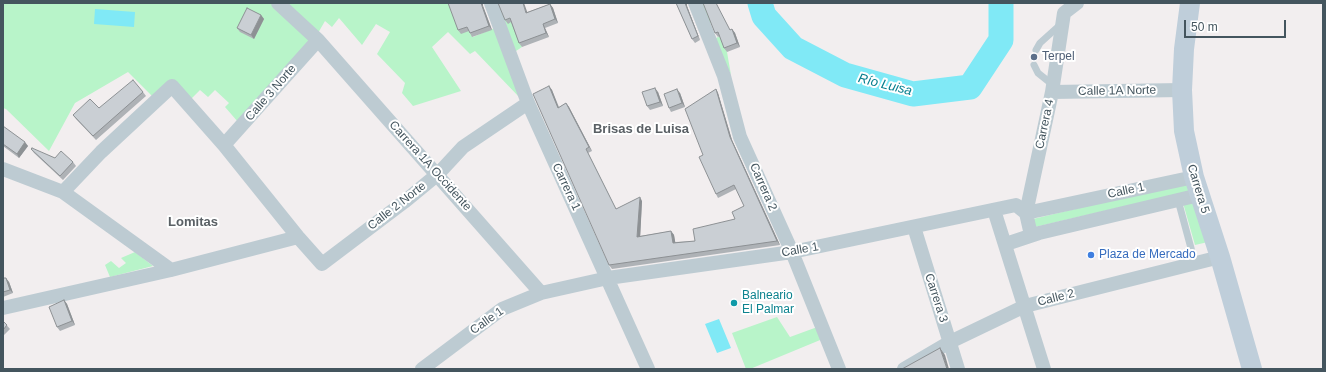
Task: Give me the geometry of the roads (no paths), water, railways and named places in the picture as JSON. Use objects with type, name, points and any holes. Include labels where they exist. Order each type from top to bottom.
[{"type":"main road","name":"Carrera 5","points":[[1190,3],[1182,90],[1184,131],[1197,186],[1220,257],[1252,369]]},
{"type":"street","name":"Carrera 1A Occidente","points":[[278,3],[318,40],[541,292]]},
{"type":"street","name":"Carrera 1","points":[[491,3],[528,103],[648,369]]},
{"type":"street","name":"Carrera 2","points":[[695,3],[724,76],[740,137],[792,252],[839,369]]},
{"type":"street","points":[[1063,18],[1077,3]]},
{"type":"street","name":"Carrera 4","points":[[1032,235],[1026,213],[1052,88],[1063,18]]},
{"type":"street","name":"Calle 3 Norte","points":[[224,145],[318,40]]},
{"type":"street","points":[[3,308],[172,270],[298,237],[224,145],[172,86],[101,152],[64,192]]},
{"type":"street","name":"Calle 1A Norte","points":[[1052,88],[1182,90]]},
{"type":"street","name":"Calle 2 Norte","points":[[298,237],[322,264],[404,202],[438,174],[463,147],[528,103]]},
{"type":"street","points":[[3,169],[64,192],[172,270]]},
{"type":"street","name":"Calle 1","points":[[422,369],[502,309],[541,292],[608,278],[792,252],[1016,205],[1026,213],[1197,186]]},
{"type":"street","name":"Calle 1","points":[[1006,244],[1032,235],[1178,200],[1197,186]]},
{"type":"street","points":[[994,210],[1006,244],[1044,369]]},
{"type":"street","name":"Carrera 3","points":[[914,227],[958,369]]},
{"type":"street","name":"Calle 2","points":[[904,369],[950,342],[1025,306],[1220,257]]},
{"type":"lane","points":[[1036,50],[1040,43],[1063,18]]},
{"type":"lane","points":[[1034,65],[1038,74],[1052,88]]},
{"type":"lane","points":[[1178,200],[1195,263]]},
{"type":"water","points":[[95,9],[135,12],[134,27],[94,24]]},
{"type":"water","points":[[719,319],[731,348],[717,353],[705,324]]},
{"type":"waterway","name":"Río Luisa","points":[[760,3],[764,16],[793,48],[845,75],[913,94],[970,87],[1001,40],[1001,3]]},
{"type":"place","name":"Terpel","points":[[1034,57]]},
{"type":"place","name":"Plaza de Mercado","points":[[1091,255]]},
{"type":"place","name":"Balneario El Palmar","points":[[734,303]]},
{"type":"district","name":"Brisas de Luisa","points":[[641,129]]},
{"type":"district","name":"Lomitas","points":[[193,222]]}]
